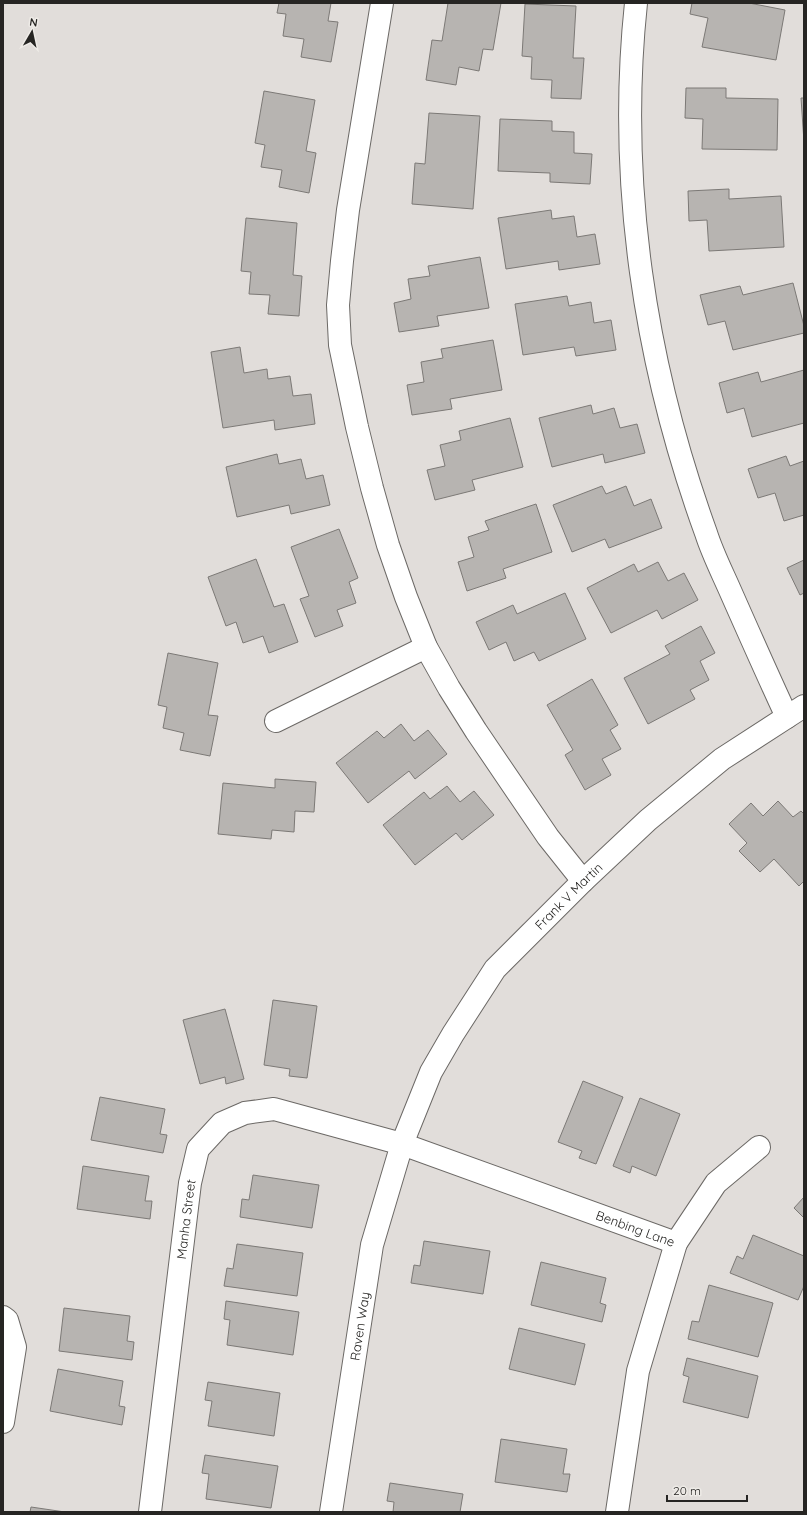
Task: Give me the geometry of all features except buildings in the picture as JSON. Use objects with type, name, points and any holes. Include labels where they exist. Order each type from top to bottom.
[{"type":"street","points":[[382,3],[348,210],[338,305],[340,345],[353,413],[388,545],[406,597],[426,647],[449,688],[476,731],[548,837],[583,881]]},
{"type":"street","points":[[636,3],[631,80],[632,173],[635,222],[650,327],[660,378],[688,483],[706,536],[753,645],[795,712]]},
{"type":"street","points":[[276,721],[426,647]]},
{"type":"street","name":"Frank V Martin","points":[[402,1144],[431,1072],[453,1034],[496,969],[583,881],[648,820],[684,789],[722,759],[795,712]]},
{"type":"street","name":"Manha Street","points":[[150,1512],[190,1183],[198,1149],[222,1123],[245,1113],[274,1109],[402,1144]]},
{"type":"street","name":"Benbing Lane","points":[[402,1144],[676,1243],[638,1370],[617,1512]]},
{"type":"street","name":"Raven Way","points":[[330,1512],[372,1245],[402,1144]]},
{"type":"street","points":[[676,1243],[716,1183],[759,1148]]},
{"type":"street","points":[[3,1422],[15,1347],[5,1318]]}]
